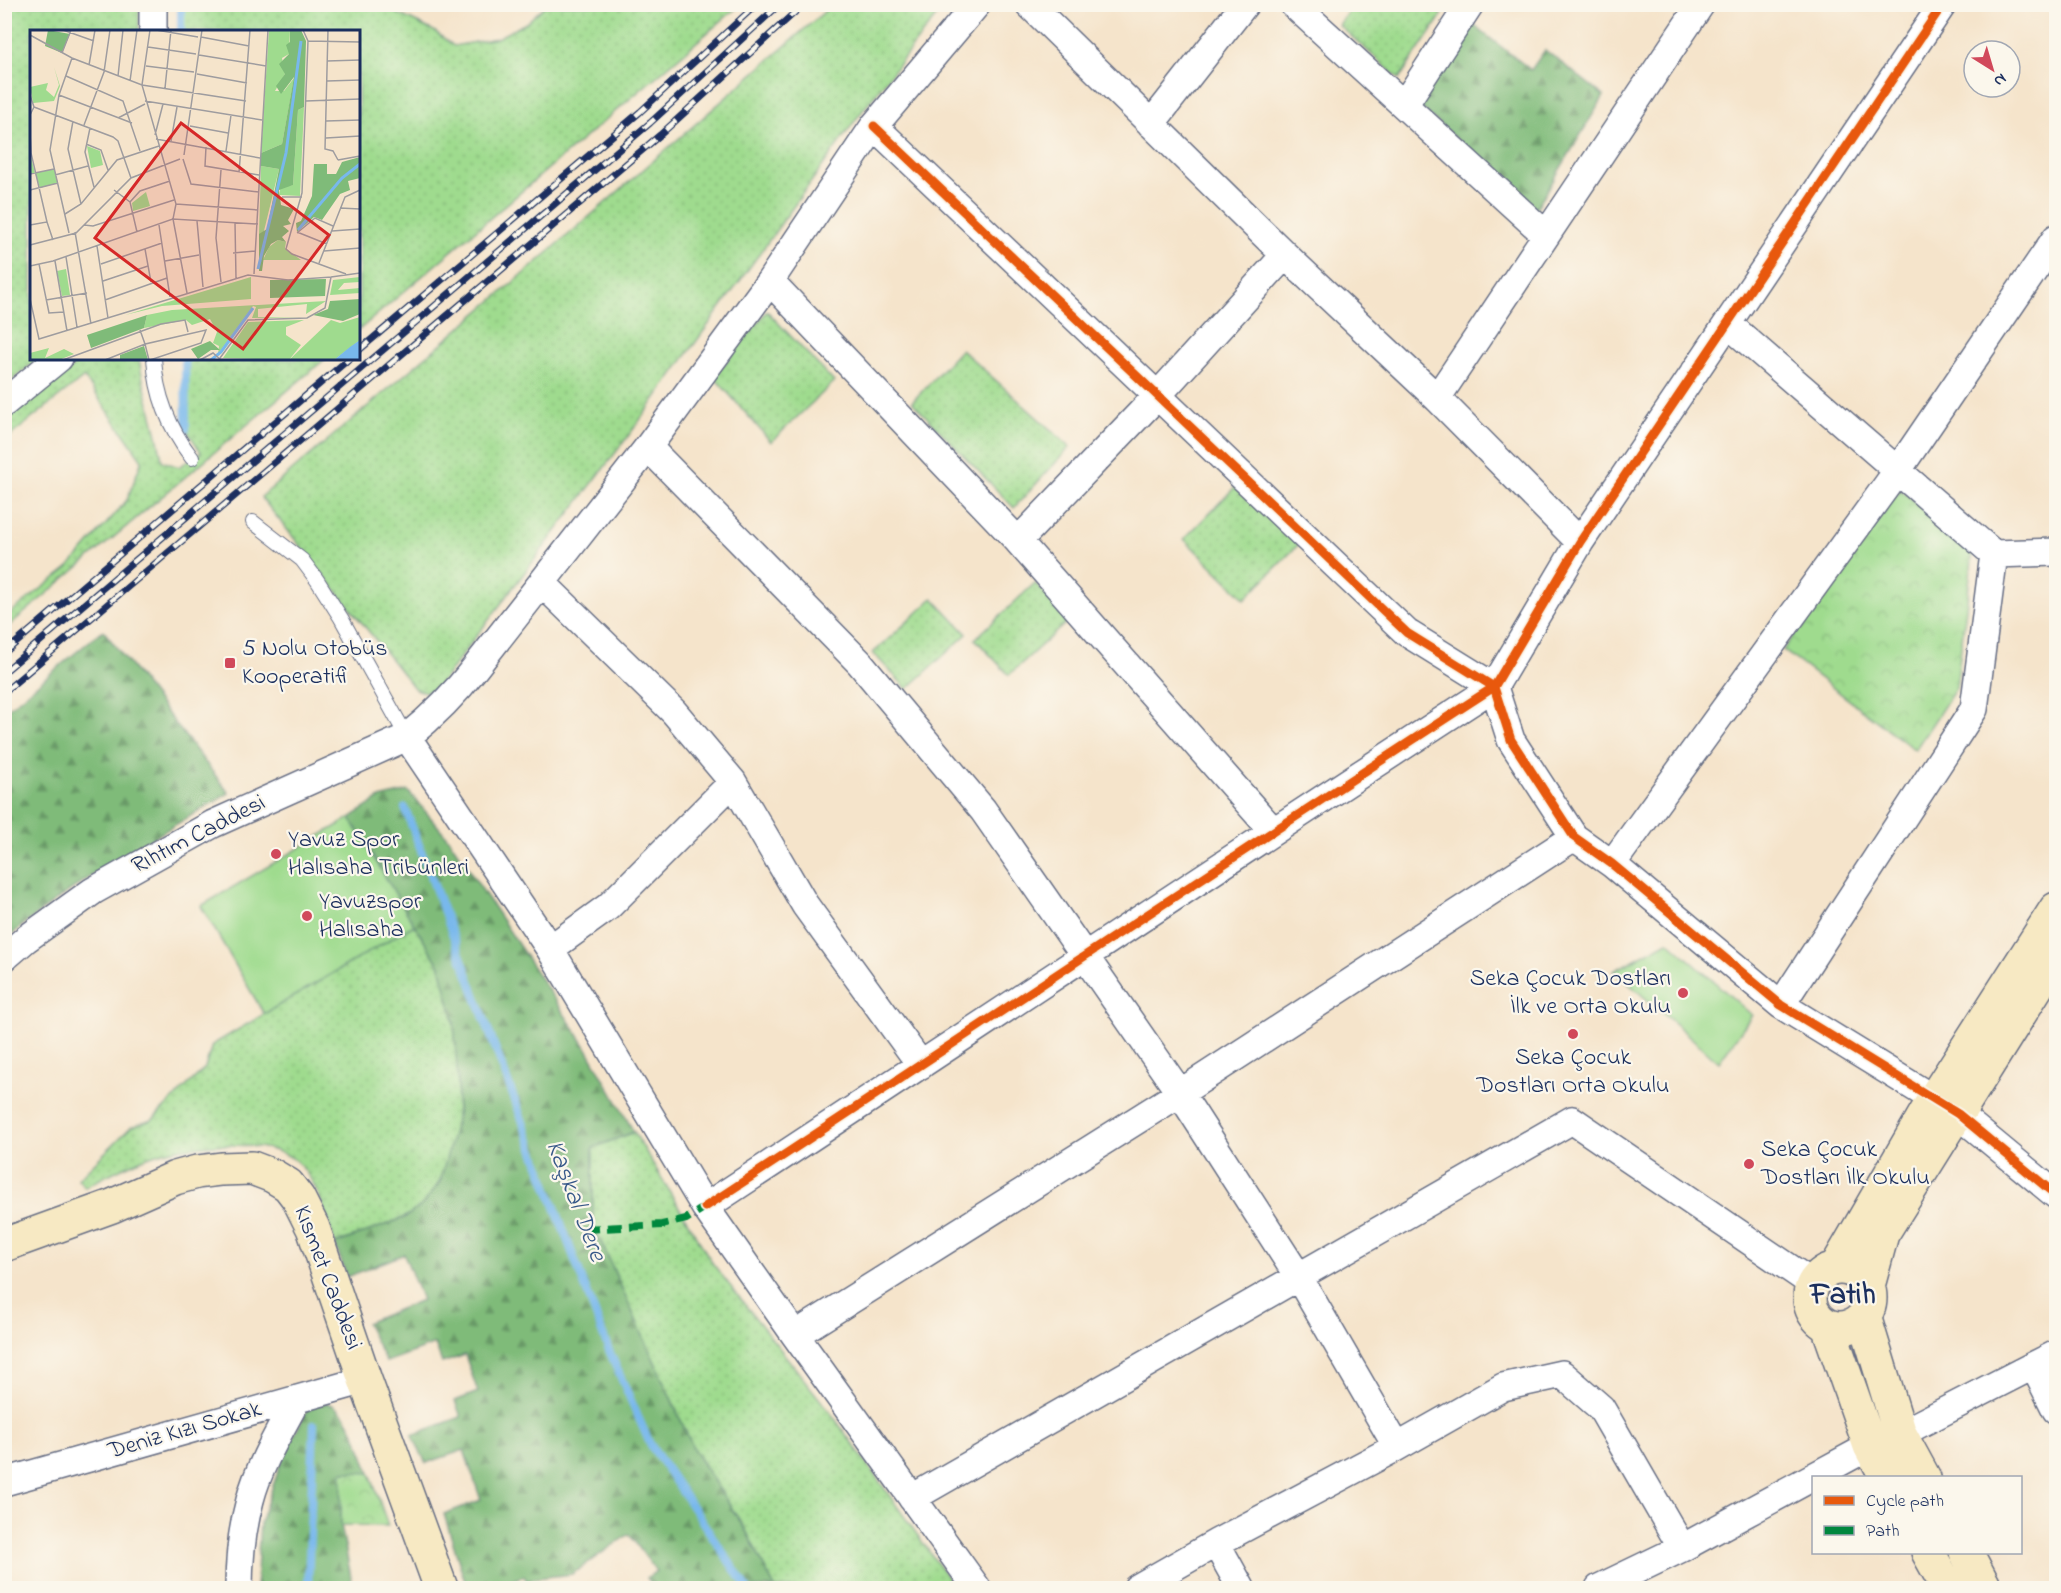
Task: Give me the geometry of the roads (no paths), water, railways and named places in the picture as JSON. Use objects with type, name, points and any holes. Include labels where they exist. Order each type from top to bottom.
[{"type":"main road","points":[[2056,909],[1946,1107],[1882,1234],[1866,1301],[1857,1323],[1847,1327],[1828,1326],[1820,1320],[1810,1303],[1825,1276],[1946,1107],[2056,956]]},
{"type":"main road","name":"Kısmet Caddesi","points":[[4,1245],[102,1209],[175,1178],[205,1171],[252,1168],[288,1185],[307,1213],[364,1380],[441,1588]]},
{"type":"main road","points":[[1825,1276],[1846,1268],[1863,1278],[1866,1301],[1900,1434],[1923,1476]]},
{"type":"main road","points":[[1828,1326],[1870,1446],[1886,1476]]},
{"type":"main road","points":[[1929,1554],[1948,1588]]},
{"type":"main road","points":[[1966,1554],[1985,1588]]},
{"type":"street","points":[[153,4],[153,30]]},
{"type":"street","name":"Rıhtım Caddesi","points":[[4,958],[26,939],[93,891],[213,824],[407,737],[452,696],[648,447],[770,281],[874,126],[977,4]]},
{"type":"street","points":[[1029,4],[1285,255],[1437,398],[1580,542]]},
{"type":"street","points":[[1151,124],[1245,4]]},
{"type":"street","points":[[1293,4],[1546,235]]},
{"type":"street","points":[[1404,105],[1470,4]]},
{"type":"street","points":[[1437,398],[1701,4]]},
{"type":"street","points":[[705,1207],[1272,831],[1494,687],[1580,542],[1943,4]]},
{"type":"street","points":[[874,126],[1407,633],[1494,687],[1511,740],[1574,837],[1612,864],[1781,1005],[1946,1107],[2056,1195]]},
{"type":"street","points":[[1612,864],[1898,470],[2056,238]]},
{"type":"street","points":[[1017,541],[1157,396],[1285,255]]},
{"type":"street","points":[[770,281],[1017,541],[1272,831]]},
{"type":"street","points":[[1728,324],[1994,554],[2056,552]]},
{"type":"street","points":[[4,403],[57,360]]},
{"type":"street","points":[[648,447],[860,663],[983,810],[1180,1093],[1298,1276],[1397,1447]]},
{"type":"street","points":[[1781,1005],[1974,710],[1994,554]]},
{"type":"street","points":[[542,583],[674,711],[733,782],[805,905],[921,1065]]},
{"type":"street","points":[[407,737],[550,949],[705,1207],[977,1588]]},
{"type":"street","points":[[550,949],[608,907],[733,782]]},
{"type":"street","points":[[795,1335],[1180,1093],[1574,837]]},
{"type":"street","points":[[912,1498],[1572,1120],[1825,1276]]},
{"type":"street","points":[[1815,1476],[1870,1446],[1900,1434],[2045,1360],[2056,1410]]},
{"type":"street","points":[[1137,1588],[1503,1387],[1562,1374],[1601,1408],[1682,1548]]},
{"type":"street","name":"Deniz Kızı Sokak","points":[[4,1482],[364,1380]]},
{"type":"street","points":[[239,1588],[241,1539],[250,1498],[271,1449],[297,1399]]},
{"type":"street","points":[[1599,1588],[1682,1548],[1812,1477]]},
{"type":"street","points":[[1216,1543],[1241,1588]]},
{"type":"lane","points":[[154,360],[160,399],[178,439],[192,458]]},
{"type":"lane","points":[[253,522],[302,560],[317,580],[341,618],[407,737]]},
{"type":"waterway","points":[[181,4],[181,30]]},
{"type":"waterway","points":[[185,360],[186,429]]},
{"type":"waterway","name":"Kaşkal Dere","points":[[405,808],[608,1348],[650,1444],[747,1588]]},
{"type":"waterway","points":[[308,1588],[314,1425]]},
{"type":"railway","points":[[360,349],[640,112],[757,4]]},
{"type":"railway","points":[[4,672],[650,123],[780,4]]},
{"type":"railway","points":[[4,692],[660,135],[804,4]]},
{"type":"railway","points":[[4,653],[348,360]]},
{"type":"place","name":"5 Nolu Otobüs Kooperatifi","points":[[230,663]]},
{"type":"place","name":"Yavuz Spor Halısaha Tribünleri","points":[[276,854]]},
{"type":"place","name":"Yavuzspor Halısaha","points":[[307,916]]},
{"type":"place","name":"Seka Çocuk Dostları İlk ve Orta Okulu","points":[[1683,993]]},
{"type":"place","name":"Seka Çocuk Dostları Orta Okulu","points":[[1573,1034]]},
{"type":"place","name":"Seka Çocuk Dostları İlk Okulu","points":[[1749,1164]]},
{"type":"district","name":"Fatih","points":[[1843,1296]]}]
